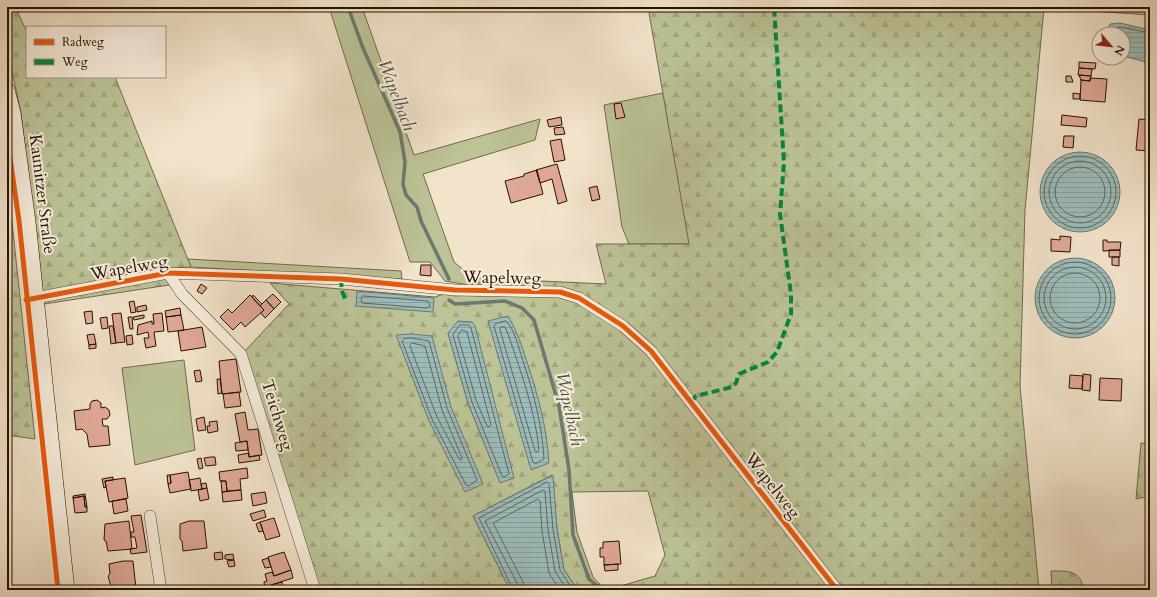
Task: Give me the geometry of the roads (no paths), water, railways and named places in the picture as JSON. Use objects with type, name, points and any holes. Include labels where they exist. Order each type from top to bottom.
[{"type":"street","name":"Kaunitzer Straße","points":[[7,90],[13,113],[28,222],[67,590]]},
{"type":"street","name":"Wapelweg","points":[[35,298],[168,273],[342,279],[455,290],[560,292],[579,298],[623,326],[651,351],[837,590]]},
{"type":"street","name":"Teichweg","points":[[168,273],[182,294],[241,354],[315,590]]},
{"type":"street","points":[[150,516],[161,590]]},
{"type":"water","points":[[1120,23],[1150,30],[1150,65],[1131,58],[1131,26],[1109,26],[1110,24]]},
{"type":"water","points":[[1080,152],[1095,155],[1108,164],[1117,177],[1120,192],[1117,207],[1108,220],[1095,229],[1080,232],[1065,229],[1052,220],[1043,207],[1040,192],[1043,177],[1052,164],[1065,155]]},
{"type":"water","points":[[1075,258],[1090,261],[1103,270],[1112,283],[1115,298],[1112,313],[1103,326],[1090,335],[1075,338],[1060,335],[1047,326],[1038,313],[1035,298],[1038,283],[1047,270],[1060,261]]},
{"type":"water","points":[[357,291],[434,298],[433,312],[356,306]]},
{"type":"water","points":[[508,316],[519,339],[531,375],[546,436],[549,463],[531,470],[488,321]]},
{"type":"water","points":[[458,321],[472,322],[475,326],[514,478],[500,483],[468,403],[448,333]]},
{"type":"water","points":[[411,334],[432,336],[451,407],[483,484],[465,492],[429,421],[396,335]]},
{"type":"water","points":[[553,475],[557,529],[564,570],[578,590],[510,590],[473,516]]},
{"type":"waterway","name":"Wapelbach","points":[[348,7],[363,48],[400,132],[405,162],[403,184],[406,195],[417,207],[421,221],[449,279]]},
{"type":"waterway","name":"Wapelbach","points":[[449,300],[455,304],[505,301],[522,308],[534,320],[559,406],[569,470],[573,535],[589,579],[602,590]]},
{"type":"waterway","name":"Wapelbach","points":[[616,590],[629,587],[635,590]]}]
